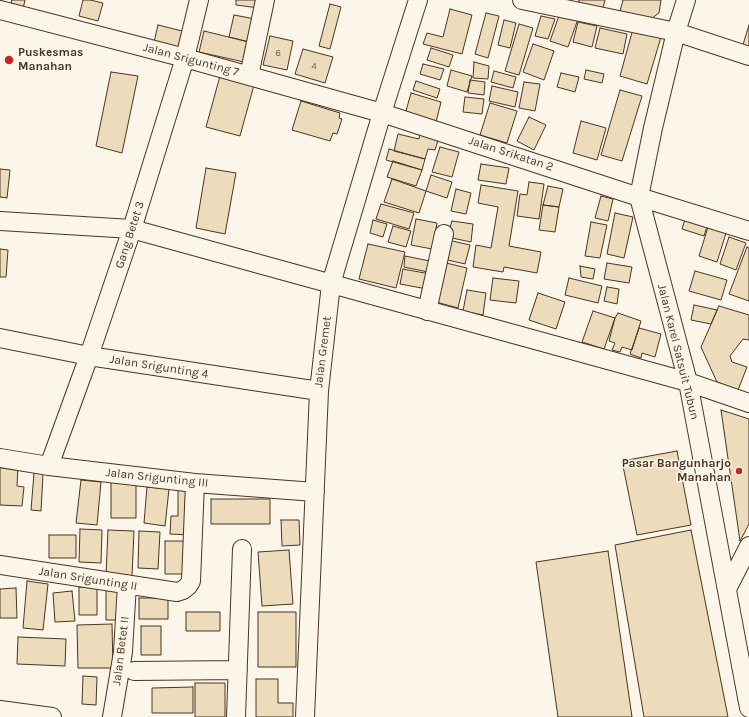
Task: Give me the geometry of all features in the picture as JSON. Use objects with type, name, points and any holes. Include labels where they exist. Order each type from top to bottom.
[{"type":"street","name":"Gang Betet 3","points":[[49,466],[89,356],[132,229],[185,58],[199,0]]},
{"type":"street","points":[[249,76],[265,0]]},
{"type":"street","name":"Jalan Gremet","points":[[305,717],[319,391],[331,284],[382,112],[418,0]]},
{"type":"street","points":[[522,0],[676,32],[749,56]]},
{"type":"street","name":"Jalan Karel Satsuit Tubun","points":[[686,0],[676,32],[653,128],[639,197],[688,382],[727,589],[741,625],[749,708]]},
{"type":"street","name":"Jalan Srigunting 7","points":[[0,10],[185,58],[382,112]]},
{"type":"street","name":"Jalan Srikatan 2","points":[[382,112],[639,197],[749,231]]},
{"type":"street","points":[[0,221],[132,229],[688,382],[749,403]]},
{"type":"street","points":[[427,311],[444,234]]},
{"type":"street","name":"Jalan Srigunting 4","points":[[0,338],[89,356],[319,391]]},
{"type":"street","name":"Jalan Srigunting III","points":[[0,458],[49,466],[195,483],[315,492]]},
{"type":"street","name":"Jalan Srigunting II","points":[[0,565],[177,592],[183,590],[191,581],[195,483]]},
{"type":"street","points":[[727,589],[749,546]]},
{"type":"street","points":[[236,717],[242,550]]},
{"type":"street","name":"Jalan Betet II","points":[[112,717],[124,652],[127,584]]},
{"type":"street","points":[[134,671],[238,670]]},
{"type":"street","points":[[0,710],[52,717]]},
{"type":"building","points":[[12,0],[25,0],[23,9],[10,6]]},
{"type":"building","points":[[83,0],[103,3],[98,21],[79,16]]},
{"type":"building","points":[[236,0],[260,0],[259,8],[236,5]]},
{"type":"building","points":[[579,0],[605,0],[602,12],[578,7]]},
{"type":"building","points":[[623,0],[661,0],[659,13],[648,21],[619,15]]},
{"type":"building","points":[[330,4],[341,7],[330,49],[319,46]]},
{"type":"building","points":[[450,9],[472,15],[462,54],[423,44],[427,33],[443,37]]},
{"type":"building","points":[[486,13],[499,16],[488,58],[475,54]]},
{"type":"building","points":[[560,13],[578,19],[568,47],[550,41]]},
{"type":"building","points":[[234,15],[255,19],[249,42],[229,37]]},
{"type":"building","points":[[541,16],[555,19],[548,39],[535,36]]},
{"type":"building","points":[[504,20],[516,23],[510,48],[498,45]]},
{"type":"building","points":[[578,22],[597,26],[592,47],[573,42]]},
{"type":"building","points":[[519,24],[533,28],[519,75],[505,71]]},
{"type":"building","points":[[158,25],[182,31],[178,48],[154,42]]},
{"type":"building","points":[[749,25],[749,50],[742,48]]},
{"type":"building","points":[[600,28],[627,34],[623,54],[595,48]]},
{"type":"building","points":[[633,29],[661,37],[647,84],[620,76]]},
{"type":"building","points":[[204,31],[249,42],[244,62],[199,52]]},
{"type":"building","points":[[270,36],[293,41],[287,70],[263,65]]},
{"type":"building","points":[[533,44],[554,51],[544,80],[523,72]]},
{"type":"building","points":[[431,48],[453,55],[449,67],[427,60]]},
{"type":"building","points":[[303,49],[333,57],[325,83],[295,74]]},
{"type":"building","points":[[474,62],[489,66],[488,79],[473,78]]},
{"type":"building","points":[[423,64],[444,69],[440,80],[420,74]]},
{"type":"building","points":[[451,70],[472,76],[467,92],[447,86]]},
{"type":"building","points":[[586,70],[604,74],[602,83],[584,79]]},
{"type":"building","points":[[494,71],[516,77],[513,88],[491,82]]},
{"type":"building","points":[[111,72],[138,76],[122,153],[96,146]]},
{"type":"building","points":[[561,73],[579,77],[575,92],[557,87]]},
{"type":"building","points":[[220,76],[254,85],[240,136],[206,127]]},
{"type":"building","points":[[470,80],[485,82],[484,95],[468,93]]},
{"type":"building","points":[[416,81],[440,89],[437,98],[413,90]]},
{"type":"building","points":[[524,82],[540,84],[535,111],[519,108]]},
{"type":"building","points":[[492,86],[518,92],[515,107],[489,101]]},
{"type":"building","points":[[620,90],[642,96],[622,161],[601,155]]},
{"type":"building","points":[[411,93],[441,102],[435,126],[404,118]]},
{"type":"building","points":[[465,97],[484,99],[482,114],[463,112]]},
{"type":"building","points":[[301,101],[340,113],[339,118],[342,119],[337,134],[333,133],[330,141],[292,130]]},
{"type":"building","points":[[490,103],[517,111],[507,143],[480,135]]},
{"type":"building","points":[[529,117],[546,125],[534,150],[517,141]]},
{"type":"building","points":[[581,121],[606,128],[597,160],[573,153]]},
{"type":"building","points":[[420,132],[439,137],[435,150],[428,149],[425,159],[394,151],[398,134],[419,139]]},
{"type":"building","points":[[440,147],[459,152],[452,177],[432,172]]},
{"type":"building","points":[[389,149],[425,159],[422,170],[386,160]]},
{"type":"building","points":[[393,161],[422,170],[416,186],[387,177]]},
{"type":"building","points":[[481,164],[509,168],[506,184],[478,180]]},
{"type":"building","points":[[206,168],[236,173],[225,234],[196,228]]},
{"type":"building","points":[[0,169],[10,170],[7,198],[0,197]]},
{"type":"building","points":[[431,175],[452,182],[447,198],[426,191]]},
{"type":"building","points":[[392,179],[426,191],[419,213],[384,202]]},
{"type":"building","points":[[529,182],[544,184],[539,219],[517,216],[520,194],[527,195]]},
{"type":"building","points":[[481,185],[518,191],[509,246],[541,252],[537,273],[504,267],[503,272],[473,267],[476,245],[491,248],[498,207],[478,203]]},
{"type":"building","points":[[548,186],[563,189],[559,207],[543,205]]},
{"type":"building","points":[[456,189],[471,193],[466,214],[451,211]]},
{"type":"building","points":[[601,196],[613,199],[608,221],[595,218]]},
{"type":"building","points":[[381,204],[414,213],[409,229],[376,219]]},
{"type":"building","points":[[543,205],[559,207],[555,232],[539,230]]},
{"type":"building","points":[[615,213],[633,217],[624,258],[607,254]]},
{"type":"building","points":[[686,216],[708,223],[704,236],[682,229]]},
{"type":"building","points":[[416,219],[437,223],[432,249],[411,245]]},
{"type":"building","points":[[373,220],[387,224],[383,237],[370,233]]},
{"type":"building","points":[[452,221],[473,224],[471,242],[447,237]]},
{"type":"building","points":[[591,222],[607,225],[600,258],[585,256]]},
{"type":"building","points":[[393,226],[411,231],[406,247],[388,242]]},
{"type":"building","points":[[708,227],[726,233],[717,262],[699,256]]},
{"type":"building","points":[[729,237],[746,243],[736,270],[720,264]]},
{"type":"building","points":[[448,240],[470,245],[465,264],[443,259]]},
{"type":"building","points":[[368,244],[405,252],[396,288],[359,279]]},
{"type":"building","points":[[747,247],[749,248],[749,301],[729,294]]},
{"type":"building","points":[[0,249],[8,250],[6,277],[0,277]]},
{"type":"building","points":[[405,256],[430,261],[428,272],[404,267]]},
{"type":"building","points":[[442,262],[467,268],[458,308],[432,301]]},
{"type":"building","points":[[607,263],[632,267],[629,283],[604,279]]},
{"type":"building","points":[[580,266],[595,269],[593,279],[581,277]]},
{"type":"building","points":[[403,269],[430,274],[427,289],[400,284]]},
{"type":"building","points":[[695,271],[727,280],[721,300],[689,291]]},
{"type":"building","points":[[493,278],[519,281],[516,303],[490,300]]},
{"type":"building","points":[[569,278],[602,286],[598,303],[565,295]]},
{"type":"building","points":[[607,287],[619,289],[617,304],[604,301]]},
{"type":"building","points":[[467,290],[486,293],[483,315],[463,311]]},
{"type":"building","points":[[538,293],[565,302],[556,329],[529,320]]},
{"type":"building","points":[[694,305],[717,310],[711,324],[691,320]]},
{"type":"building","points":[[719,306],[749,315],[749,340],[743,339],[730,356],[732,362],[747,367],[738,390],[717,382],[701,347]]},
{"type":"building","points":[[593,311],[615,318],[604,349],[582,342]]},
{"type":"building","points":[[618,313],[641,321],[632,350],[622,347],[620,352],[612,350],[615,343],[609,341],[615,318]]},
{"type":"building","points":[[639,328],[661,334],[655,357],[642,353],[641,358],[630,354]]},
{"type":"building","name":"Pasar Bangunharjo Manahan","points":[[721,410],[749,419],[749,524],[740,541]]},
{"type":"building","points":[[677,451],[691,525],[637,535],[622,461]]},
{"type":"building","points":[[0,465],[18,467],[17,486],[24,487],[22,506],[0,505]]},
{"type":"building","points":[[34,473],[43,474],[41,511],[31,510]]},
{"type":"building","points":[[81,480],[101,482],[97,525],[76,523]]},
{"type":"building","points":[[111,482],[136,482],[136,518],[111,518]]},
{"type":"building","points":[[147,487],[169,489],[165,526],[144,523]]},
{"type":"building","points":[[178,489],[189,489],[190,535],[170,534],[171,516],[178,516]]},
{"type":"building","points":[[211,499],[270,499],[270,524],[211,524]]},
{"type":"building","points":[[281,520],[299,520],[300,545],[282,546]]},
{"type":"building","points":[[80,529],[102,530],[101,563],[79,562]]},
{"type":"building","points":[[108,530],[134,531],[132,576],[106,575]]},
{"type":"building","points":[[691,530],[728,717],[644,717],[615,545]]},
{"type":"building","points":[[139,531],[160,532],[158,569],[138,568]]},
{"type":"building","points":[[49,535],[76,535],[76,558],[49,558]]},
{"type":"building","points":[[165,541],[187,541],[187,574],[165,574]]},
{"type":"building","points":[[289,550],[293,604],[262,606],[258,552]]},
{"type":"building","points":[[608,551],[632,717],[558,717],[536,562]]},
{"type":"building","points":[[27,581],[48,584],[43,630],[23,628]]},
{"type":"building","points":[[79,587],[97,587],[97,615],[79,615]]},
{"type":"building","points":[[16,588],[17,618],[0,618],[0,589]]},
{"type":"building","points":[[106,590],[123,590],[123,620],[106,620]]},
{"type":"building","points":[[72,591],[75,621],[55,622],[53,593]]},
{"type":"building","points":[[139,598],[168,598],[168,619],[139,619]]},
{"type":"building","points":[[186,612],[220,612],[220,631],[186,631]]},
{"type":"building","points":[[258,612],[296,612],[296,667],[258,667]]},
{"type":"building","points":[[112,624],[113,668],[78,668],[77,625]]},
{"type":"building","points":[[141,626],[161,626],[161,655],[141,655]]},
{"type":"building","points":[[18,637],[66,639],[65,666],[17,664]]},
{"type":"building","points":[[83,676],[97,677],[96,705],[82,704]]},
{"type":"building","points":[[256,679],[278,679],[278,703],[293,703],[293,717],[256,717]]},
{"type":"building","points":[[195,683],[225,683],[225,717],[195,717]]},
{"type":"building","points":[[193,687],[193,713],[152,713],[152,688]]},
{"type":"place","name":"Puskesmas Manahan","points":[[9,60]]},
{"type":"place","name":"Pasar Bangunharjo Manahan","points":[[739,471]]}]
